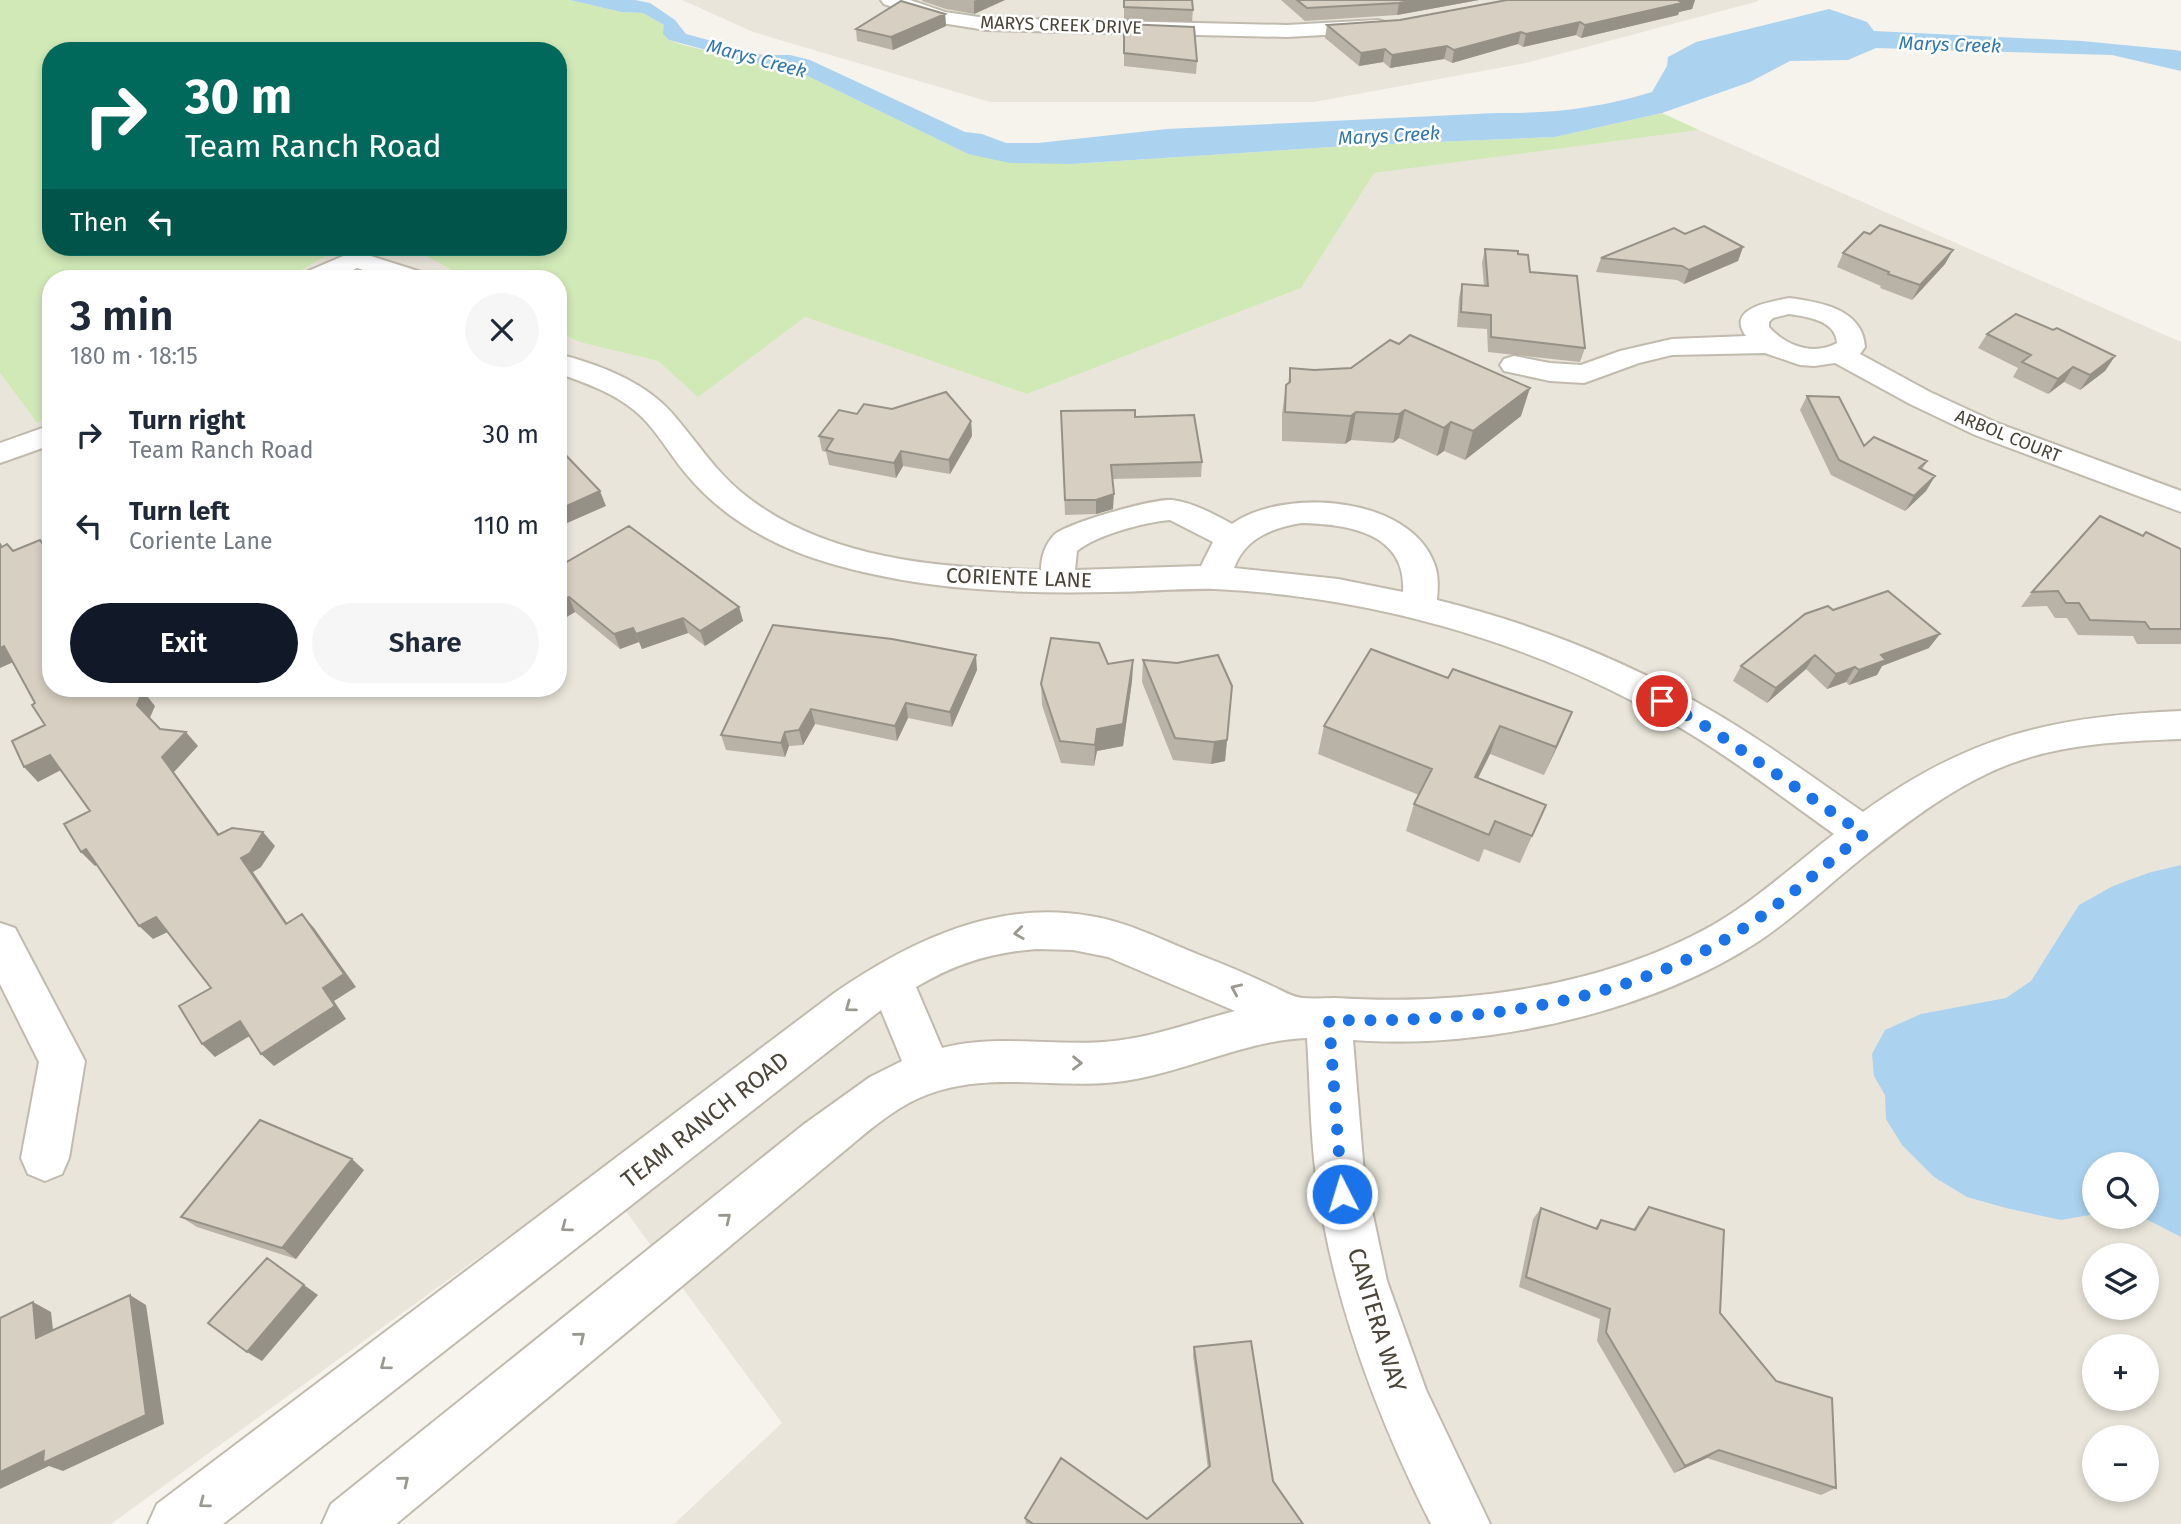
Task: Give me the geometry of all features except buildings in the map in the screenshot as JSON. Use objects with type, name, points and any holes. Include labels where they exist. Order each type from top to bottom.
[{"type":"street","name":"MARYS CREEK DRIVE","points":[[891,0],[942,18],[986,24],[1287,32],[1398,24]]},
{"type":"street","points":[[1060,26],[1074,9]]},
{"type":"street","points":[[332,270],[355,259],[388,270]]},
{"type":"street","points":[[1514,365],[1550,372],[1584,374],[1630,357],[1672,347],[1770,344],[1808,357],[1841,355],[1851,347],[1852,339],[1849,330],[1832,317],[1789,306],[1763,312],[1755,321],[1755,329],[1770,344]]},
{"type":"street","name":"ARBOL COURT","points":[[1841,355],[1920,398],[1986,429],[2181,502]]},
{"type":"street","name":"CORIENTE LANE","points":[[567,366],[608,382],[644,403],[674,434],[713,485],[758,520],[822,549],[900,569],[983,581],[1213,578],[1304,586],[1419,607],[1499,629],[1552,648],[1644,691],[1712,730],[1864,834]]},
{"type":"street","points":[[0,454],[42,438]]},
{"type":"street","points":[[1058,580],[1058,554],[1069,540],[1151,510],[1168,509],[1192,516],[1233,539]]},
{"type":"street","points":[[1213,578],[1233,539],[1260,522],[1298,513],[1331,513],[1351,517],[1383,530],[1409,550],[1420,571],[1419,607]]},
{"type":"street","name":"TEAM RANCH ROAD","points":[[351,1524],[854,1114],[888,1089],[929,1071],[1008,1061],[1080,1063],[1132,1060],[1241,1029],[1313,1019],[1429,1019],[1486,1014],[1588,994],[1653,973],[1709,948],[1749,925],[1864,834],[1922,793],[1988,757],[2072,735],[2181,725]]},
{"type":"street","name":"TEAM RANCH ROAD","points":[[177,1524],[849,1008],[890,979],[935,955],[976,940],[1034,931],[1065,931],[1111,940],[1313,1019]]},
{"type":"street","points":[[0,941],[62,1061],[45,1158]]},
{"type":"street","points":[[890,979],[929,1071]]},
{"type":"street","name":"CANTERA WAY","points":[[1313,1019],[1342,1194],[1369,1307],[1407,1417],[1461,1524]]},
{"type":"shaded area","points":[[682,0],[1759,1],[1526,63],[1314,102],[990,102],[753,32]]},
{"type":"shaded area","points":[[1699,130],[2181,342],[2181,1524],[674,1524],[782,1423],[597,1172],[111,1524],[0,1524],[0,373],[37,423],[42,420],[42,697],[567,697],[567,336],[579,342],[658,361],[698,396],[805,317],[1027,394],[1301,288],[1373,173]]},
{"type":"shaded area","points":[[326,256],[426,256],[452,270],[302,270]]},
{"type":"green space","points":[[0,0],[570,0],[621,12],[643,13],[664,25],[669,40],[680,44],[751,62],[789,67],[968,154],[1071,164],[1362,145],[1555,137],[1662,113],[1699,130],[1374,173],[1301,288],[1027,394],[805,317],[698,397],[658,361],[579,342],[567,336],[567,270],[452,270],[426,256],[567,256],[567,42],[42,42],[42,256],[326,256],[302,270],[42,270],[42,420],[37,423],[0,373]]},
{"type":"water","name":"Marys Creek","points":[[570,0],[635,0],[650,3],[675,20],[686,34],[763,55],[790,55],[810,60],[965,132],[982,134],[1006,143],[1038,143],[1167,129],[1535,112],[1594,106],[1652,92],[1667,66],[1668,57],[1696,42],[1829,9],[1867,22],[1874,31],[2082,41],[2181,51],[2181,71],[2112,55],[1876,48],[1848,60],[1790,61],[1750,82],[1662,113],[1555,137],[1362,145],[1071,164],[1010,163],[968,154],[789,67],[751,62],[669,40],[663,34],[664,25],[643,13],[621,12]]},
{"type":"water","points":[[2181,865],[2181,1237],[2159,1226],[2159,1152],[2082,1152],[2082,1216],[2061,1220],[1967,1197],[1934,1177],[1902,1145],[1886,1119],[1885,1095],[1874,1076],[1872,1054],[1885,1030],[1921,1014],[2006,998],[2031,981],[2079,905],[2113,886]]},
{"type":"route","points":[[1342,1194],[1329,1020],[1378,1021],[1486,1014],[1543,1005],[1599,991],[1653,973],[1709,948],[1749,925],[1864,834],[1712,730],[1662,701]]}]
